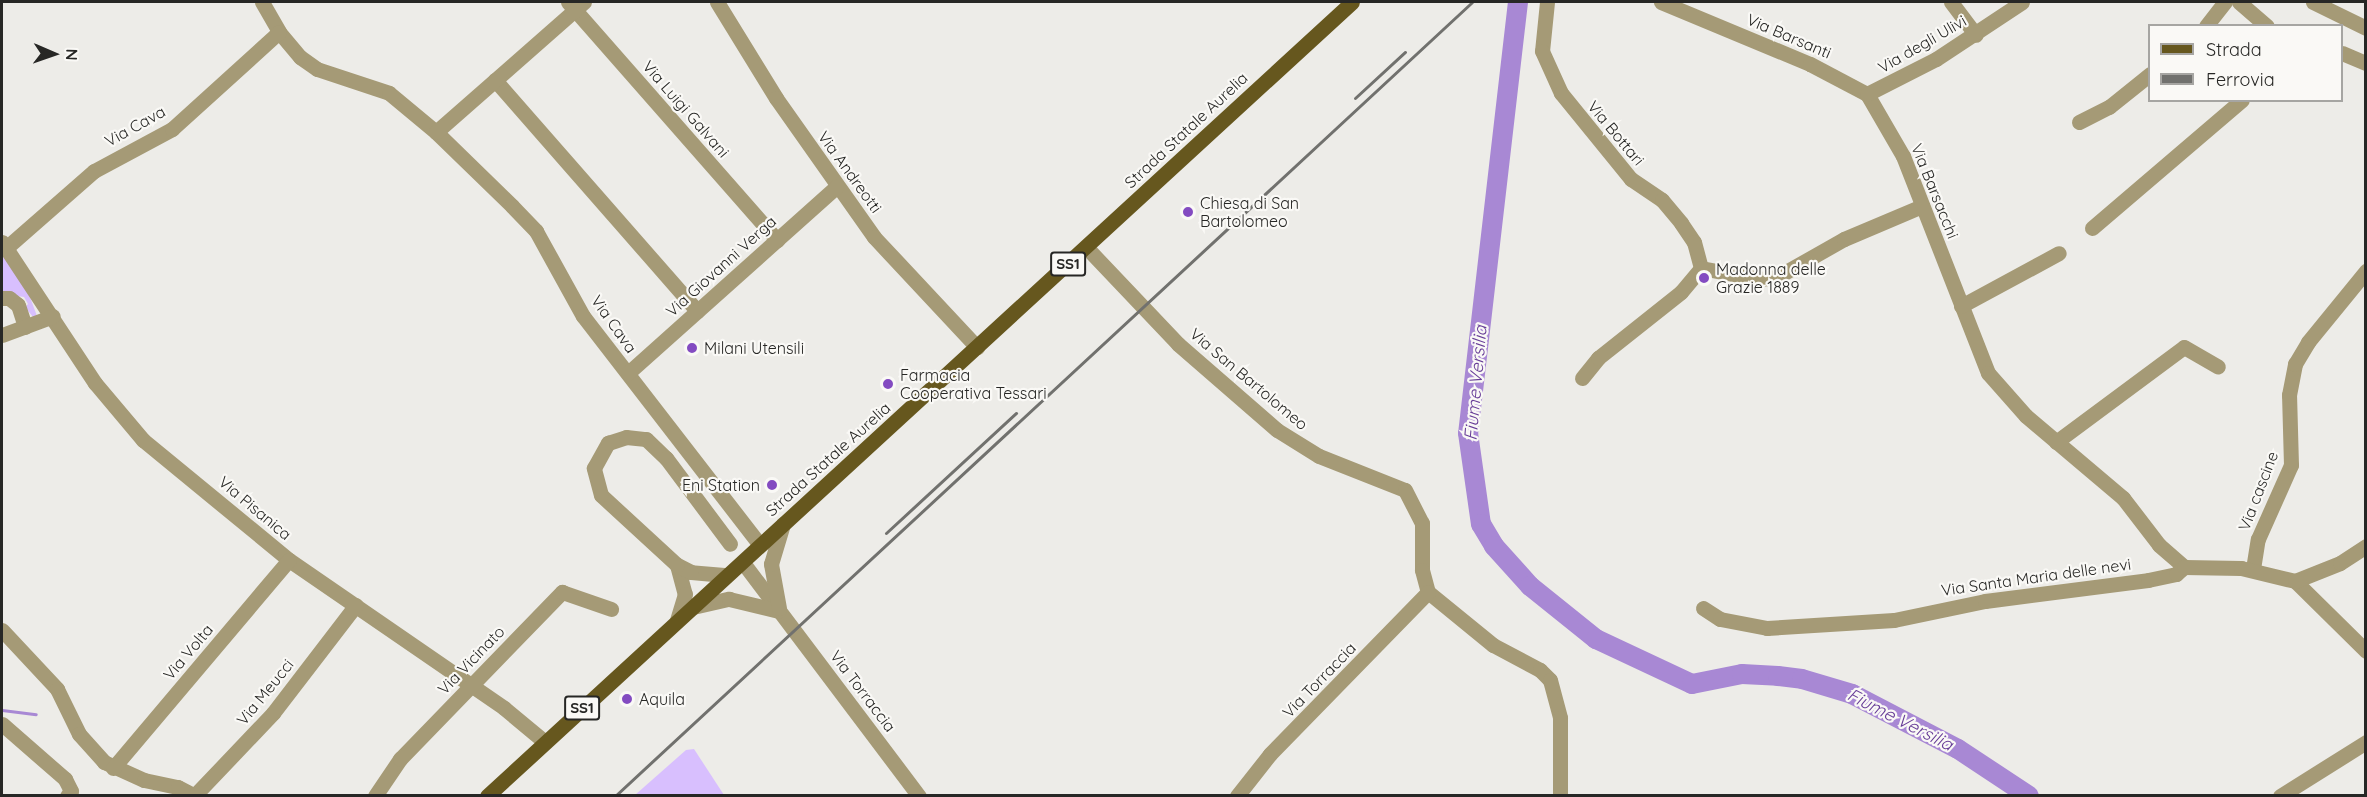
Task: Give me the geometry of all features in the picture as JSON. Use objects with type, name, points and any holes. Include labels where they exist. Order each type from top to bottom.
[{"type":"main road","name":"Strada Statale Aurelia","points":[[487,795],[693,607],[724,575],[977,347],[1352,2]]},
{"type":"street","name":"Via Cava","points":[[262,2],[279,32],[317,69],[388,93],[436,132],[536,231],[584,316],[759,544]]},
{"type":"street","name":"Via Andreotti","points":[[717,2],[776,99],[874,237],[977,347]]},
{"type":"street","name":"Via Bottari","points":[[1546,2],[1542,51],[1561,93],[1631,179],[1662,200],[1694,242],[1701,268]]},
{"type":"street","name":"Via Barsanti","points":[[1661,2],[1810,64],[1867,94]]},
{"type":"street","points":[[1951,2],[1976,35]]},
{"type":"street","name":"Via degli Ulivi","points":[[1867,94],[1900,80],[1976,35],[2022,2]]},
{"type":"street","points":[[2208,24],[2225,2]]},
{"type":"street","points":[[2239,2],[2265,24]]},
{"type":"street","points":[[2313,2],[2366,28]]},
{"type":"street","points":[[436,132],[575,4]]},
{"type":"street","name":"Via Luigi Galvani","points":[[575,4],[777,240]]},
{"type":"street","name":"Via Cava","points":[[4,245],[93,171],[172,129],[279,32]]},
{"type":"street","points":[[2343,52],[2366,63]]},
{"type":"street","points":[[2079,122],[2109,107],[2148,76]]},
{"type":"street","points":[[495,80],[698,311]]},
{"type":"street","name":"Via Barsacchi","points":[[1867,94],[1903,156],[1988,373],[2026,416],[2122,498],[2159,545],[2184,567]]},
{"type":"street","points":[[2092,228],[2240,102]]},
{"type":"street","name":"Via Giovanni Verga","points":[[628,373],[837,186]]},
{"type":"street","points":[[1582,378],[1598,358],[1681,292],[1701,268],[1760,279],[1777,277],[1844,239],[1922,206]]},
{"type":"street","name":"Via Pisanica","points":[[4,245],[53,316],[94,383],[143,440],[289,560],[472,686],[545,742]]},
{"type":"street","name":"Via San Bartolomeo","points":[[1086,247],[1179,344],[1277,430],[1319,456],[1405,490],[1422,523],[1422,570],[1428,592]]},
{"type":"street","points":[[1961,306],[2059,253]]},
{"type":"street","name":"Via cascine","points":[[2253,569],[2258,539],[2291,465],[2289,395],[2295,364],[2308,342],[2366,271]]},
{"type":"street","points":[[2,298],[9,298],[18,305],[25,327]]},
{"type":"street","points":[[2,335],[53,316]]},
{"type":"street","points":[[2056,442],[2184,347],[2218,367]]},
{"type":"street","points":[[724,575],[691,572],[677,565],[601,495],[594,468],[608,443],[626,436],[646,439],[666,458],[730,544]]},
{"type":"street","points":[[693,607],[729,599],[779,611],[771,564],[783,524]]},
{"type":"street","points":[[2366,546],[2340,563],[2295,581],[2366,651]]},
{"type":"street","name":"Via Volta","points":[[113,768],[289,560]]},
{"type":"street","name":"Via Torraccia","points":[[744,564],[919,795]]},
{"type":"street","points":[[677,565],[685,594],[677,621]]},
{"type":"street","name":"Via Santa Maria delle nevi","points":[[1702,608],[1720,619],[1767,628],[1894,620],[1985,601],[2148,580],[2176,574],[2184,567],[2253,569],[2295,581]]},
{"type":"street","name":"Via Vicinato","points":[[375,795],[400,759],[562,592],[611,609]]},
{"type":"street","points":[[1428,592],[1493,645],[1540,670],[1550,680],[1560,718],[1560,795]]},
{"type":"street","name":"Via Torraccia","points":[[1237,795],[1270,754],[1428,592]]},
{"type":"street","name":"Via Meucci","points":[[195,795],[273,713],[356,605]]},
{"type":"street","points":[[2,630],[48,678],[79,734],[91,750],[113,768],[195,795]]},
{"type":"street","points":[[2,724],[65,779],[71,790],[68,795]]},
{"type":"street","points":[[2280,795],[2366,742]]},
{"type":"shaded area","points":[[2,255],[27,289],[37,316],[33,317],[25,307],[28,304],[24,297],[2,294]]},
{"type":"shaded area","points":[[694,749],[724,795],[635,795],[686,750]]},
{"type":"waterway","name":"Fiume Versilia","points":[[1518,2],[1468,433],[1481,524],[1494,546],[1530,586],[1596,639],[1692,684],[1742,674],[1778,676],[1802,679],[1852,694],[1958,749],[2029,796]]},
{"type":"waterway","points":[[2,710],[36,714]]},
{"type":"railway","points":[[615,796],[1472,2]]},
{"type":"railway","points":[[1355,98],[1405,52]]},
{"type":"railway","points":[[886,533],[1016,413]]},
{"type":"place","name":"Chiesa di San Bartolomeo","points":[[1188,212]]},
{"type":"place","name":"Madonna delle Grazie 1889","points":[[1704,278]]},
{"type":"place","name":"Milani Utensili","points":[[692,348]]},
{"type":"place","name":"Farmacia Cooperativa Tessari","points":[[888,384]]},
{"type":"place","name":"Eni Station","points":[[772,485]]},
{"type":"place","name":"Aquila","points":[[627,699]]}]
